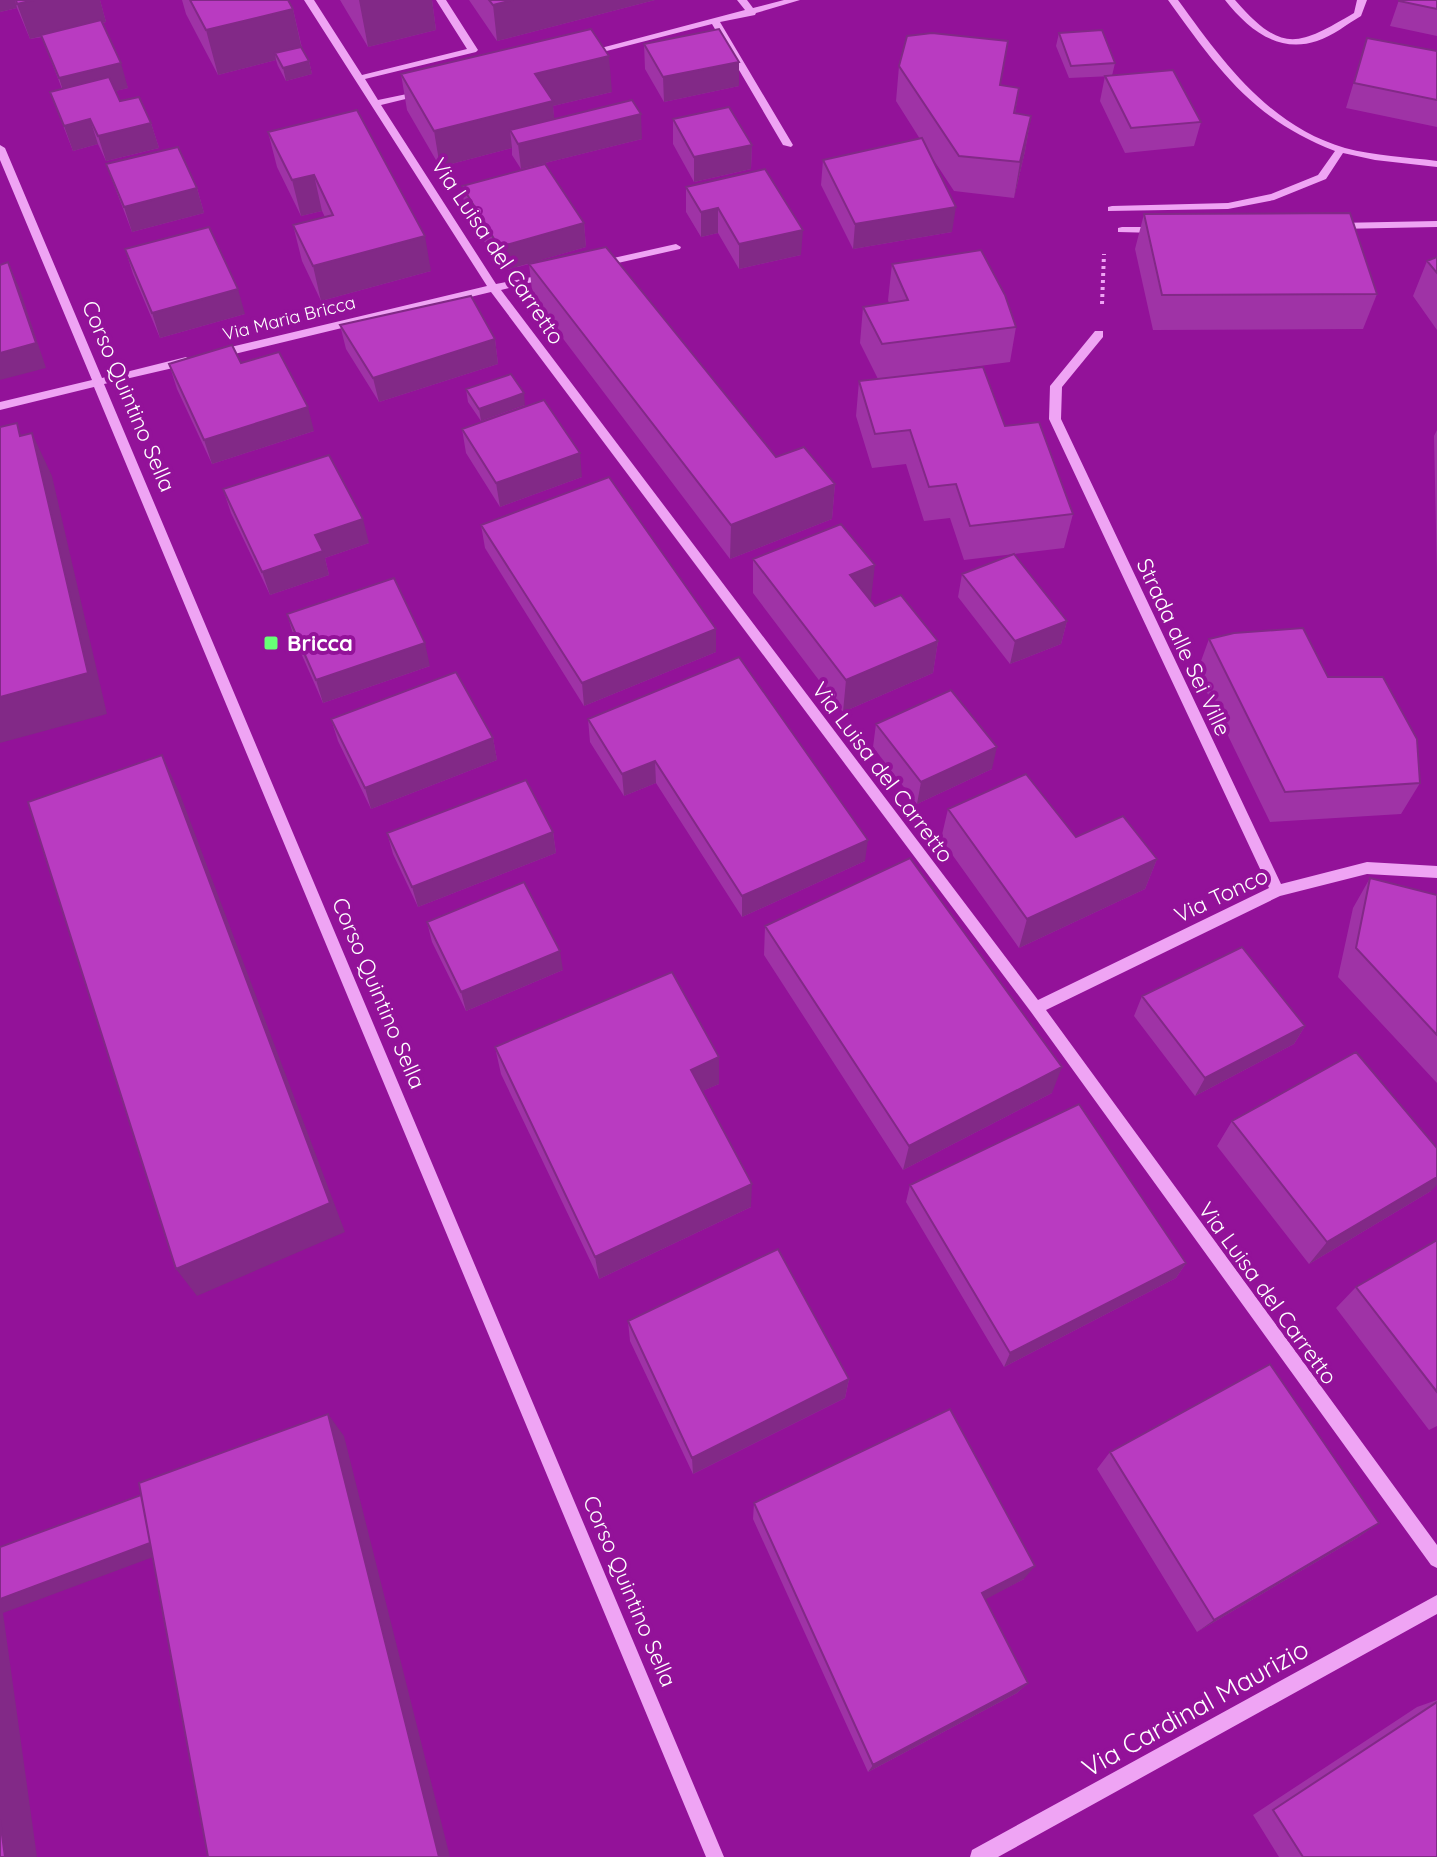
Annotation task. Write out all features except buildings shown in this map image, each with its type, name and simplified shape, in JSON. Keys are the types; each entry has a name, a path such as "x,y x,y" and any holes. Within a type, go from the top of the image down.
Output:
{"street":[{"name":"Via Luisa del Carretto","path":"309,0 493,287 1036,1008 1437,1559"},
{"path":"359,78 473,50 441,0"},
{"path":"742,0 752,13"},
{"path":"576,55 795,0"},
{"path":"1173,0 1219,63 1256,105 1290,129 1341,149 1437,164"},
{"path":"1230,0 1253,27 1278,40 1313,40 1358,14 1362,0"},
{"path":"715,22 788,145"},
{"path":"376,103 438,89"},
{"name":"Corso Quintino Sella","path":"0,148 715,1857"},
{"path":"1112,209 1228,206 1274,197 1322,177 1341,149"},
{"path":"1323,227 1437,224"},
{"path":"1122,230 1168,230"},
{"path":"585,267 676,247"},
{"name":"Via Maria Bricca","path":"210,356 554,274"},
{"name":"Strada alle Sei Ville","path":"1099,334 1056,386 1055,419 1277,891"},
{"path":"0,406 195,359"},
{"name":"Via Tonco","path":"1036,1008 1277,891 1367,868 1437,872"},
{"name":"Via Cardinal Maurizio","path":"979,1857 1437,1604"}],"path":[{"path":"1099,334 1103,268 1112,209"}],"place":[{"name":"Bricca","path":"271,643"}]}
